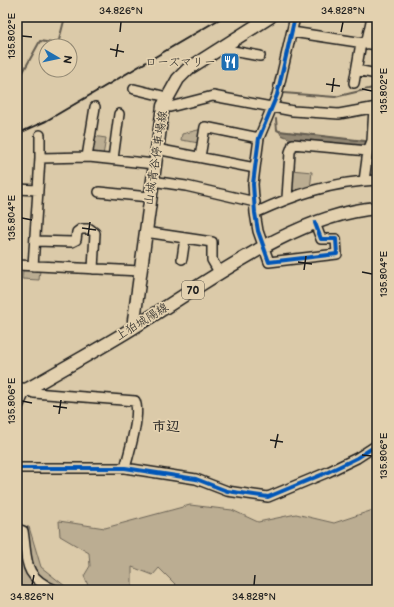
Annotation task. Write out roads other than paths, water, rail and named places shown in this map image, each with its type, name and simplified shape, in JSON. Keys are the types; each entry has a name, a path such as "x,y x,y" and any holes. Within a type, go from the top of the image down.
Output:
{"main road":[{"name":"山城青谷停車場線","path":"136,326 134,320 145,232 156,149 165,101 178,79 188,69 270,17"},
{"name":"上狛城陽線","path":"22,389 136,326 219,272 283,237 315,223 346,214 377,208"}],"street":[{"path":"296,17 277,95 260,138 253,184 258,231 269,262 337,254 336,239 320,239 315,223"},
{"path":"354,83 363,43 372,17"},
{"path":"292,32 377,45"},
{"path":"223,47 227,50 260,56"},
{"path":"356,70 377,74"},
{"path":"134,89 165,101 170,107 213,96 293,111 338,114 376,108 375,140 368,151 364,181"},
{"path":"87,157 95,107"},
{"path":"113,159 119,114"},
{"path":"200,157 205,128 260,138"},
{"path":"33,266 40,158 40,135"},
{"path":"287,198 290,152 293,144 368,151"},
{"path":"156,149 255,168"},
{"path":"40,158 87,157 154,164"},
{"path":"255,213 287,198 326,186 377,180"},
{"path":"152,181 186,186 254,202"},
{"path":"17,190 38,190"},
{"path":"99,192 150,197"},
{"path":"35,241 72,242 76,240 77,232 81,228 90,229 95,233 93,269"},
{"path":"145,232 212,242 212,260 219,272"},
{"path":"182,260 185,238"},
{"path":"17,265 140,272"},
{"path":"17,409 22,389 34,393 135,401 137,406 137,416 125,468"},
{"path":"17,468 125,468 196,479 227,491 268,497 328,472 357,458 377,445"},
{"path":"17,529 23,531 24,553 28,566 36,579 45,586 55,590"}],"waterway":[{"path":"17,83 40,41 58,44 65,17"},
{"path":"283,93 335,97 377,87"},
{"path":"276,119 277,130 279,131 365,141"}],"railway":[{"path":"17,134 46,121 223,17"}],"place":[{"name":"ローズマリー","path":"230,62"}],"district":[{"name":"市辺","path":"166,426"}]}
